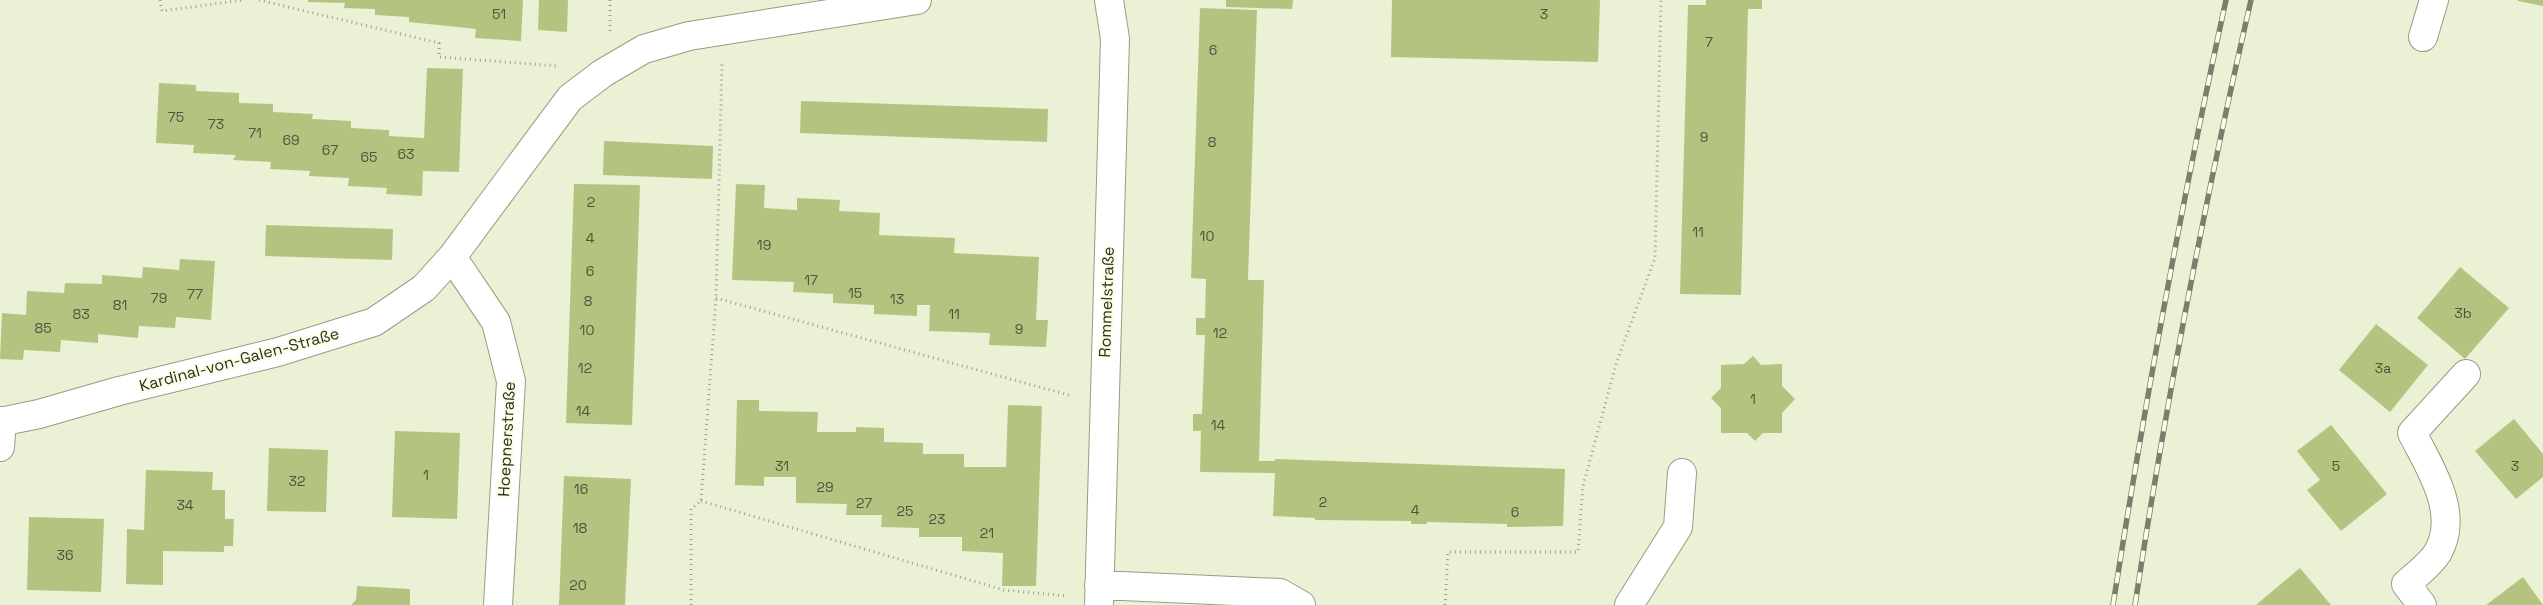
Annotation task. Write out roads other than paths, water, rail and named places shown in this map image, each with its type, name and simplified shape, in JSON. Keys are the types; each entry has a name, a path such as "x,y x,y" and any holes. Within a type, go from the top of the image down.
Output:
{"street":[{"name":"Kardinal-von-Galen-Straße","path":"1,430 39,414 119,391 278,352 374,322 424,288 452,257 570,98 603,73 644,49 689,36 917,0"},
{"name":"Rommelstraße","path":"1099,596 1103,404 1115,39 1109,0"},
{"path":"2423,36 2434,0"},
{"name":"Hoepnerstraße","path":"452,257 496,322 511,381 498,605"},
{"path":"2422,605 2406,584 2438,552 2448,523 2438,483 2412,433 2466,374"},
{"path":"1629,605 1678,527 1682,473"},
{"path":"1099,596 1280,593 1301,605"}],"railway":[{"path":"2113,605 2165,302 2226,0"},
{"path":"2135,605 2187,301 2251,0"}]}
